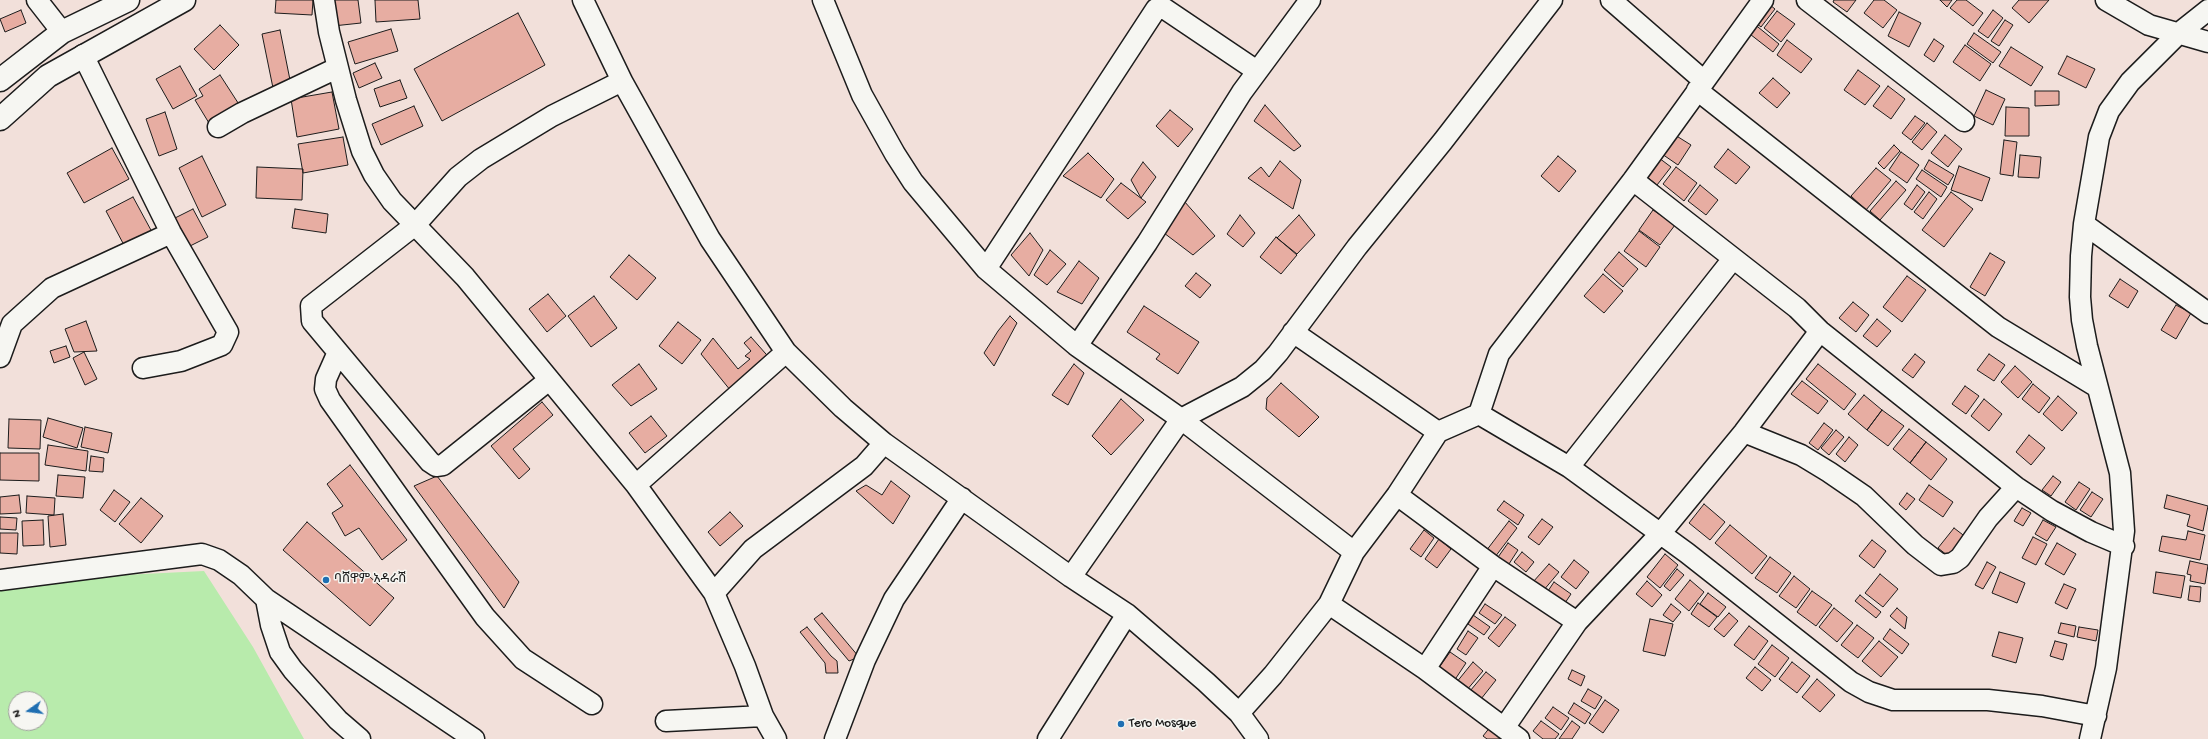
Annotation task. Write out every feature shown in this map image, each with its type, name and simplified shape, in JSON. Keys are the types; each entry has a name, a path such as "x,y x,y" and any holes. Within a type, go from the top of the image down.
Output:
{"main road":[{"path":"0,80 62,32 128,0"},
{"path":"0,119 48,76 83,55 184,0"}],"street":[{"path":"36,0 62,32"},
{"path":"324,0 337,68 362,152 374,175 392,201 465,277 636,485 714,593 745,666 763,716 776,739"},
{"path":"823,0 862,95 895,154 913,182 986,269 1077,346 1181,419 1354,552"},
{"path":"1077,346 1147,242 1242,92 1310,0"},
{"path":"1071,577 1181,419 1208,406 1247,382 1263,370 1357,247 1443,141 1552,0"},
{"path":"1611,0 1700,86 1998,327 2097,387"},
{"path":"1239,713 1273,675 1329,604 1354,552 1397,495 1438,432 1479,414 1499,354 1633,180 1763,0"},
{"path":"1807,0 1964,121"},
{"path":"2106,0 2149,25 2208,42"},
{"path":"586,1 622,81 710,238 786,352 843,408 884,443 1071,577 1127,614 1178,657 1239,713 1258,739"},
{"path":"986,269 1156,9 1165,9 1257,71"},
{"path":"2090,739 2106,668 2124,546 2124,511 2120,473 2087,346 2080,296 2084,224 2099,137 2109,111 2130,82 2179,34 2208,10"},
{"path":"83,55 171,233 228,332 222,345 181,360 143,368"},
{"path":"218,128 242,113 337,68"},
{"path":"550,380 443,465 436,466 430,462 312,321 311,306 415,225 458,177 481,159 552,116 622,81"},
{"path":"1633,180 1732,260 1797,308 1820,331 2016,487 2072,521 2124,546"},
{"path":"2084,224 2208,313"},
{"path":"0,357 12,324 52,288 171,233"},
{"path":"1569,467 1732,260"},
{"path":"1329,604 1425,669 1511,735 1577,622 1660,534 1744,432 1820,331"},
{"path":"1293,332 1438,432"},
{"path":"338,352 326,379 325,389 330,400 404,504 485,616 523,658 592,704"},
{"path":"636,485 786,352"},
{"path":"1479,414 1569,467 1687,553 1851,682 1881,697 1909,700 1950,698 1988,700 2042,706 2096,716"},
{"path":"1744,432 1801,455 1829,472 1864,496 1916,546 1941,565 1949,564 1960,558 1988,518 2016,487"},
{"path":"714,593 753,549 864,466 884,443"},
{"path":"1397,495 1493,566 1577,622"},
{"path":"835,739 846,714 865,660 894,599 962,498"},
{"path":"0,580 202,554 219,560 241,575 266,599 474,739"},
{"path":"1425,669 1493,566"},
{"path":"266,599 271,625 280,652 293,670 338,720 360,739"},
{"path":"1048,739 1127,614"},
{"path":"666,721 763,716"}],"green space":[{"path":"204,571 253,647 304,739 0,739 0,581"}],"building":[{"path":"276,0 313,0 312,15 275,13"},
{"path":"330,0 358,0 361,23 333,26"},
{"path":"375,0 418,0 420,19 376,22"},
{"path":"1834,0 1856,0 1847,12 1833,2"},
{"path":"1874,0 1884,0 1897,10 1883,28 1864,13"},
{"path":"1940,0 1952,0 1947,7"},
{"path":"1957,0 1966,0 1983,13 1973,26 1950,8"},
{"path":"2019,0 2049,0 2029,23 2012,8"},
{"path":"1765,1 1775,9 1761,27 1751,19"},
{"path":"21,10 26,23 5,32 0,19"},
{"path":"1993,10 2003,18 1988,38 1978,31"},
{"path":"1777,11 1795,24 1781,42 1764,28"},
{"path":"1899,12 1921,23 1909,47 1888,36"},
{"path":"518,13 545,65 442,121 414,69"},
{"path":"2005,20 2013,25 1999,46 1991,41"},
{"path":"1753,23 1779,44 1773,52 1746,31"},
{"path":"220,25 239,45 214,70 194,49"},
{"path":"391,29 398,51 355,64 348,42"},
{"path":"280,30 291,85 273,88 262,34"},
{"path":"1974,33 2001,52 1993,63 1967,44"},
{"path":"1934,39 1944,46 1934,62 1924,55"},
{"path":"1787,40 1812,59 1801,73 1777,55"},
{"path":"1965,45 1991,64 1980,81 1953,62"},
{"path":"2011,47 2043,67 2031,86 1999,66"},
{"path":"2067,56 2095,69 2086,88 2058,74"},
{"path":"375,63 382,78 359,88 353,73"},
{"path":"180,66 197,96 173,109 156,79"},
{"path":"1858,70 1880,86 1865,105 1844,90"},
{"path":"220,75 242,109 212,128 195,100 203,96 199,89"},
{"path":"1773,78 1790,93 1777,108 1759,93"},
{"path":"400,80 407,98 380,107 374,89"},
{"path":"1888,86 1905,99 1891,119 1873,106"},
{"path":"1986,90 2005,99 1993,125 1974,116"},
{"path":"2035,91 2059,91 2059,105 2035,106"},
{"path":"332,92 339,129 297,137 291,99"},
{"path":"1265,105 1301,146 1294,151 1254,121"},
{"path":"414,106 423,126 381,145 372,124"},
{"path":"2006,107 2029,108 2029,136 2005,136"},
{"path":"1170,110 1193,129 1178,147 1156,126"},
{"path":"165,112 177,149 159,156 146,119"},
{"path":"1915,116 1925,123 1911,140 1902,133"},
{"path":"1927,123 1937,132 1922,150 1912,142"},
{"path":"1675,135 1691,145 1678,165 1662,154"},
{"path":"1945,135 1962,149 1948,167 1931,153"},
{"path":"343,137 348,165 303,173 298,144"},
{"path":"2004,140 2017,142 2013,176 2000,174"},
{"path":"1894,145 1900,151 1884,169 1878,163"},
{"path":"112,148 129,179 84,203 67,173"},
{"path":"1728,149 1750,167 1736,184 1714,167"},
{"path":"1901,152 1919,165 1907,183 1889,170"},
{"path":"1088,153 1114,179 1101,198 1063,176"},
{"path":"2020,155 2041,157 2039,178 2018,177"},
{"path":"202,156 226,205 202,217 179,168"},
{"path":"1558,156 1576,171 1559,192 1541,176"},
{"path":"1659,158 1671,167 1657,185 1646,176"},
{"path":"1929,160 1954,175 1948,185 1924,169"},
{"path":"1280,161 1301,180 1293,209 1248,178 1261,167 1269,177"},
{"path":"1143,162 1156,177 1141,198 1131,180"},
{"path":"1959,166 1990,178 1982,201 1951,190"},
{"path":"257,167 303,169 302,200 256,198"},
{"path":"1676,167 1697,183 1684,201 1663,184"},
{"path":"1876,168 1891,180 1866,210 1851,196"},
{"path":"1922,170 1947,187 1941,197 1916,179"},
{"path":"1896,181 1906,190 1880,220 1870,211"},
{"path":"1121,183 1146,202 1128,219 1106,200"},
{"path":"1700,185 1718,200 1706,215 1688,201"},
{"path":"1917,185 1925,192 1912,210 1904,204"},
{"path":"1929,192 1937,199 1923,219 1914,212"},
{"path":"1951,192 1973,209 1944,247 1922,230"},
{"path":"133,197 152,232 125,247 106,211"},
{"path":"1184,201 1215,236 1193,255 1164,233"},
{"path":"193,209 208,237 190,246 175,218"},
{"path":"295,209 328,214 326,233 292,228"},
{"path":"1653,210 1675,225 1660,245 1639,230"},
{"path":"1240,215 1255,233 1243,247 1227,234"},
{"path":"1299,215 1315,235 1297,254 1277,238"},
{"path":"1639,231 1660,247 1646,267 1624,251"},
{"path":"1030,233 1043,250 1029,276 1011,255"},
{"path":"1276,237 1297,255 1281,274 1260,257"},
{"path":"1050,250 1066,264 1047,285 1034,275"},
{"path":"1619,252 1638,269 1623,287 1604,270"},
{"path":"1990,253 2005,262 1985,296 1970,287"},
{"path":"629,255 656,278 637,300 610,277"},
{"path":"1079,261 1099,278 1082,304 1057,292"},
{"path":"1196,273 1211,285 1200,298 1185,286"},
{"path":"1603,274 1623,291 1604,313 1584,296"},
{"path":"1907,276 1926,290 1902,322 1883,307"},
{"path":"2120,279 2138,291 2128,308 2109,296"},
{"path":"548,294 566,316 547,332 529,309"},
{"path":"594,296 617,328 591,347 568,316"},
{"path":"1853,302 1869,315 1856,332 1839,318"},
{"path":"2176,305 2191,313 2176,339 2161,330"},
{"path":"1144,306 1199,342 1178,374 1156,359 1160,354 1127,332"},
{"path":"1010,316 1017,323 994,366 984,353"},
{"path":"1877,319 1891,331 1877,347 1863,336"},
{"path":"86,321 97,351 74,352 65,329"},
{"path":"678,322 701,340 682,364 659,346"},
{"path":"751,337 773,362 735,396 701,354 713,338 738,369 750,359 745,356 751,351 744,343"},
{"path":"66,346 70,357 54,363 50,351"},
{"path":"84,352 97,379 85,385 73,358"},
{"path":"1915,354 1925,362 1913,378 1902,370"},
{"path":"1989,354 2005,365 1994,381 1977,370"},
{"path":"639,364 657,389 631,406 612,385"},
{"path":"1074,364 1084,373 1068,405 1052,395"},
{"path":"1818,364 1856,394 1844,410 1806,379"},
{"path":"2015,366 2032,382 2018,398 2001,382"},
{"path":"1802,381 1828,401 1818,414 1791,394"},
{"path":"1281,383 1319,417 1299,437 1266,409 1267,398"},
{"path":"2033,384 2050,398 2039,413 2022,399"},
{"path":"1965,386 1979,396 1966,414 1952,404"},
{"path":"1864,395 1882,410 1867,430 1848,414"},
{"path":"2058,396 2077,413 2062,431 2043,414"},
{"path":"1121,399 1144,420 1111,455 1092,436"},
{"path":"1984,399 2002,414 1989,431 1971,416"},
{"path":"542,402 553,415 513,449 530,469 519,479 491,446"},
{"path":"1882,410 1904,426 1888,446 1867,430"},
{"path":"651,416 667,436 645,453 629,433"},
{"path":"48,418 83,428 77,448 43,437"},
{"path":"9,419 41,420 40,449 8,448"},
{"path":"1824,423 1833,430 1818,450 1809,443"},
{"path":"85,427 112,433 108,453 81,447"},
{"path":"1909,429 1926,442 1910,463 1893,449"},
{"path":"1836,430 1844,437 1829,455 1821,448"},
{"path":"2029,435 2045,448 2031,465 2016,452"},
{"path":"1849,437 1858,445 1845,462 1836,454"},
{"path":"1926,442 1947,459 1931,480 1910,463"},
{"path":"48,445 88,451 86,471 45,465"},
{"path":"0,453 39,453 39,481 0,480"},
{"path":"91,456 104,458 103,472 89,471"},
{"path":"350,465 407,540 382,560 359,528 345,536 332,513 343,506 327,484"},
{"path":"58,475 85,477 83,498 56,496"},
{"path":"437,476 519,582 504,608 414,486"},
{"path":"2053,476 2061,482 2051,496 2042,490"},
{"path":"891,481 910,496 893,524 856,491 866,485 882,495"},
{"path":"2079,482 2090,489 2076,510 2065,502"},
{"path":"1929,485 1953,502 1943,517 1919,500"},
{"path":"114,490 130,502 115,522 100,510"},
{"path":"2092,492 2103,499 2091,517 2080,510"},
{"path":"1907,493 1915,499 1906,510 1899,504"},
{"path":"19,495 21,513 0,514 0,497"},
{"path":"2167,495 2208,506 2203,531 2187,526 2190,515 2164,508"},
{"path":"27,496 55,498 54,515 26,513"},
{"path":"141,498 163,516 141,543 119,524"},
{"path":"1504,501 1524,515 1518,525 1497,510"},
{"path":"1704,504 1725,522 1710,540 1689,523"},
{"path":"2022,508 2031,513 2023,526 2014,521"},
{"path":"730,512 743,526 720,546 708,532"},
{"path":"63,514 66,545 50,547 48,516"},
{"path":"0,517 17,518 16,530 0,529"},
{"path":"1542,519 1553,527 1539,545 1528,537"},
{"path":"43,520 44,545 23,546 22,521"},
{"path":"2043,520 2056,527 2047,541 2035,534"},
{"path":"1509,521 1517,528 1495,557 1486,551"},
{"path":"307,522 394,598 370,626 283,550"},
{"path":"1730,525 1767,556 1752,574 1715,543"},
{"path":"1954,528 1967,538 1952,559 1938,548"},
{"path":"1424,530 1434,538 1421,557 1410,549"},
{"path":"2188,531 2205,535 2200,560 2159,551 2162,536 2186,540"},
{"path":"0,533 18,533 17,554 0,553"},
{"path":"2033,537 2047,544 2036,565 2022,558"},
{"path":"1439,539 1451,549 1437,568 1425,559"},
{"path":"1872,540 1886,551 1874,568 1859,556"},
{"path":"1508,543 1518,550 1507,567 1496,560"},
{"path":"2057,543 2076,554 2064,575 2045,564"},
{"path":"1522,552 1534,562 1526,572 1514,562"},
{"path":"1665,554 1678,565 1660,588 1647,577"},
{"path":"1770,557 1791,573 1777,593 1755,578"},
{"path":"1574,560 1589,572 1576,589 1561,577"},
{"path":"2190,561 2208,565 2205,584 2190,581 2191,575 2187,574"},
{"path":"1987,562 1996,567 1983,589 1975,585"},
{"path":"1549,564 1559,572 1543,591 1533,582"},
{"path":"1677,569 1684,575 1670,591 1664,586"},
{"path":"2000,572 2025,583 2017,603 1992,593"},
{"path":"2156,572 2185,576 2181,598 2153,593"},
{"path":"1880,574 1898,589 1883,607 1865,593"},
{"path":"1794,576 1810,589 1796,608 1779,596"},
{"path":"1690,580 1704,592 1689,611 1675,599"},
{"path":"1647,581 1662,595 1652,607 1636,594"},
{"path":"1554,582 1571,594 1563,606 1546,594"},
{"path":"2064,584 2076,589 2067,609 2055,603"},
{"path":"2190,586 2201,587 2200,602 2188,600"},
{"path":"1812,591 1832,605 1816,626 1797,612"},
{"path":"1708,593 1726,607 1718,617 1700,604"},
{"path":"1860,595 1881,612 1876,618 1855,601"},
{"path":"1698,603 1717,617 1709,627 1691,614"},
{"path":"1485,604 1502,615 1495,624 1479,613"},
{"path":"1671,604 1681,612 1673,622 1663,615"},
{"path":"1834,608 1853,623 1837,642 1819,627"},
{"path":"1897,608 1907,617 1905,629 1890,616"},
{"path":"822,613 859,657 849,661 814,619"},
{"path":"1729,613 1738,621 1724,637 1714,629"},
{"path":"1473,615 1490,627 1484,635 1468,624"},
{"path":"1505,617 1516,625 1499,647 1488,638"},
{"path":"1650,619 1673,624 1665,656 1643,651"},
{"path":"2061,623 2076,626 2074,637 2058,633"},
{"path":"1857,625 1874,638 1858,658 1841,645"},
{"path":"1749,626 1768,641 1754,660 1734,645"},
{"path":"807,627 837,661 838,673 826,673 825,663 800,632"},
{"path":"2079,627 2098,630 2096,641 2077,637"},
{"path":"1890,629 1909,644 1902,654 1883,639"},
{"path":"1468,631 1478,638 1466,655 1457,649"},
{"path":"1999,632 2023,638 2016,663 1992,656"},
{"path":"1879,641 1898,657 1881,677 1862,661"},
{"path":"2055,641 2067,644 2063,660 2050,656"},
{"path":"1772,645 1789,658 1775,677 1758,664"},
{"path":"1450,652 1466,663 1454,681 1438,669"},
{"path":"1473,662 1483,671 1466,691 1456,683"},
{"path":"1792,662 1810,676 1797,693 1779,679"},
{"path":"1755,667 1771,680 1762,691 1746,678"},
{"path":"1572,670 1585,676 1581,686 1568,679"},
{"path":"1486,672 1496,680 1481,699 1470,691"},
{"path":"1817,679 1835,695 1820,712 1802,697"},
{"path":"1588,689 1602,697 1595,709 1581,701"},
{"path":"1605,700 1619,710 1603,733 1589,723"},
{"path":"1574,703 1591,714 1585,724 1568,713"},
{"path":"1553,707 1569,718 1561,730 1545,718"},
{"path":"1541,721 1559,734 1555,739 1543,739 1533,731"},
{"path":"1572,721 1580,727 1572,739 1559,739"},
{"path":"1491,726 1502,734 1499,739 1487,739 1483,736"}],"place":[{"name":"ባሸዋም አዳራሽ","path":"326,580"},
{"name":"Tero Mosque","path":"1121,724"}]}
